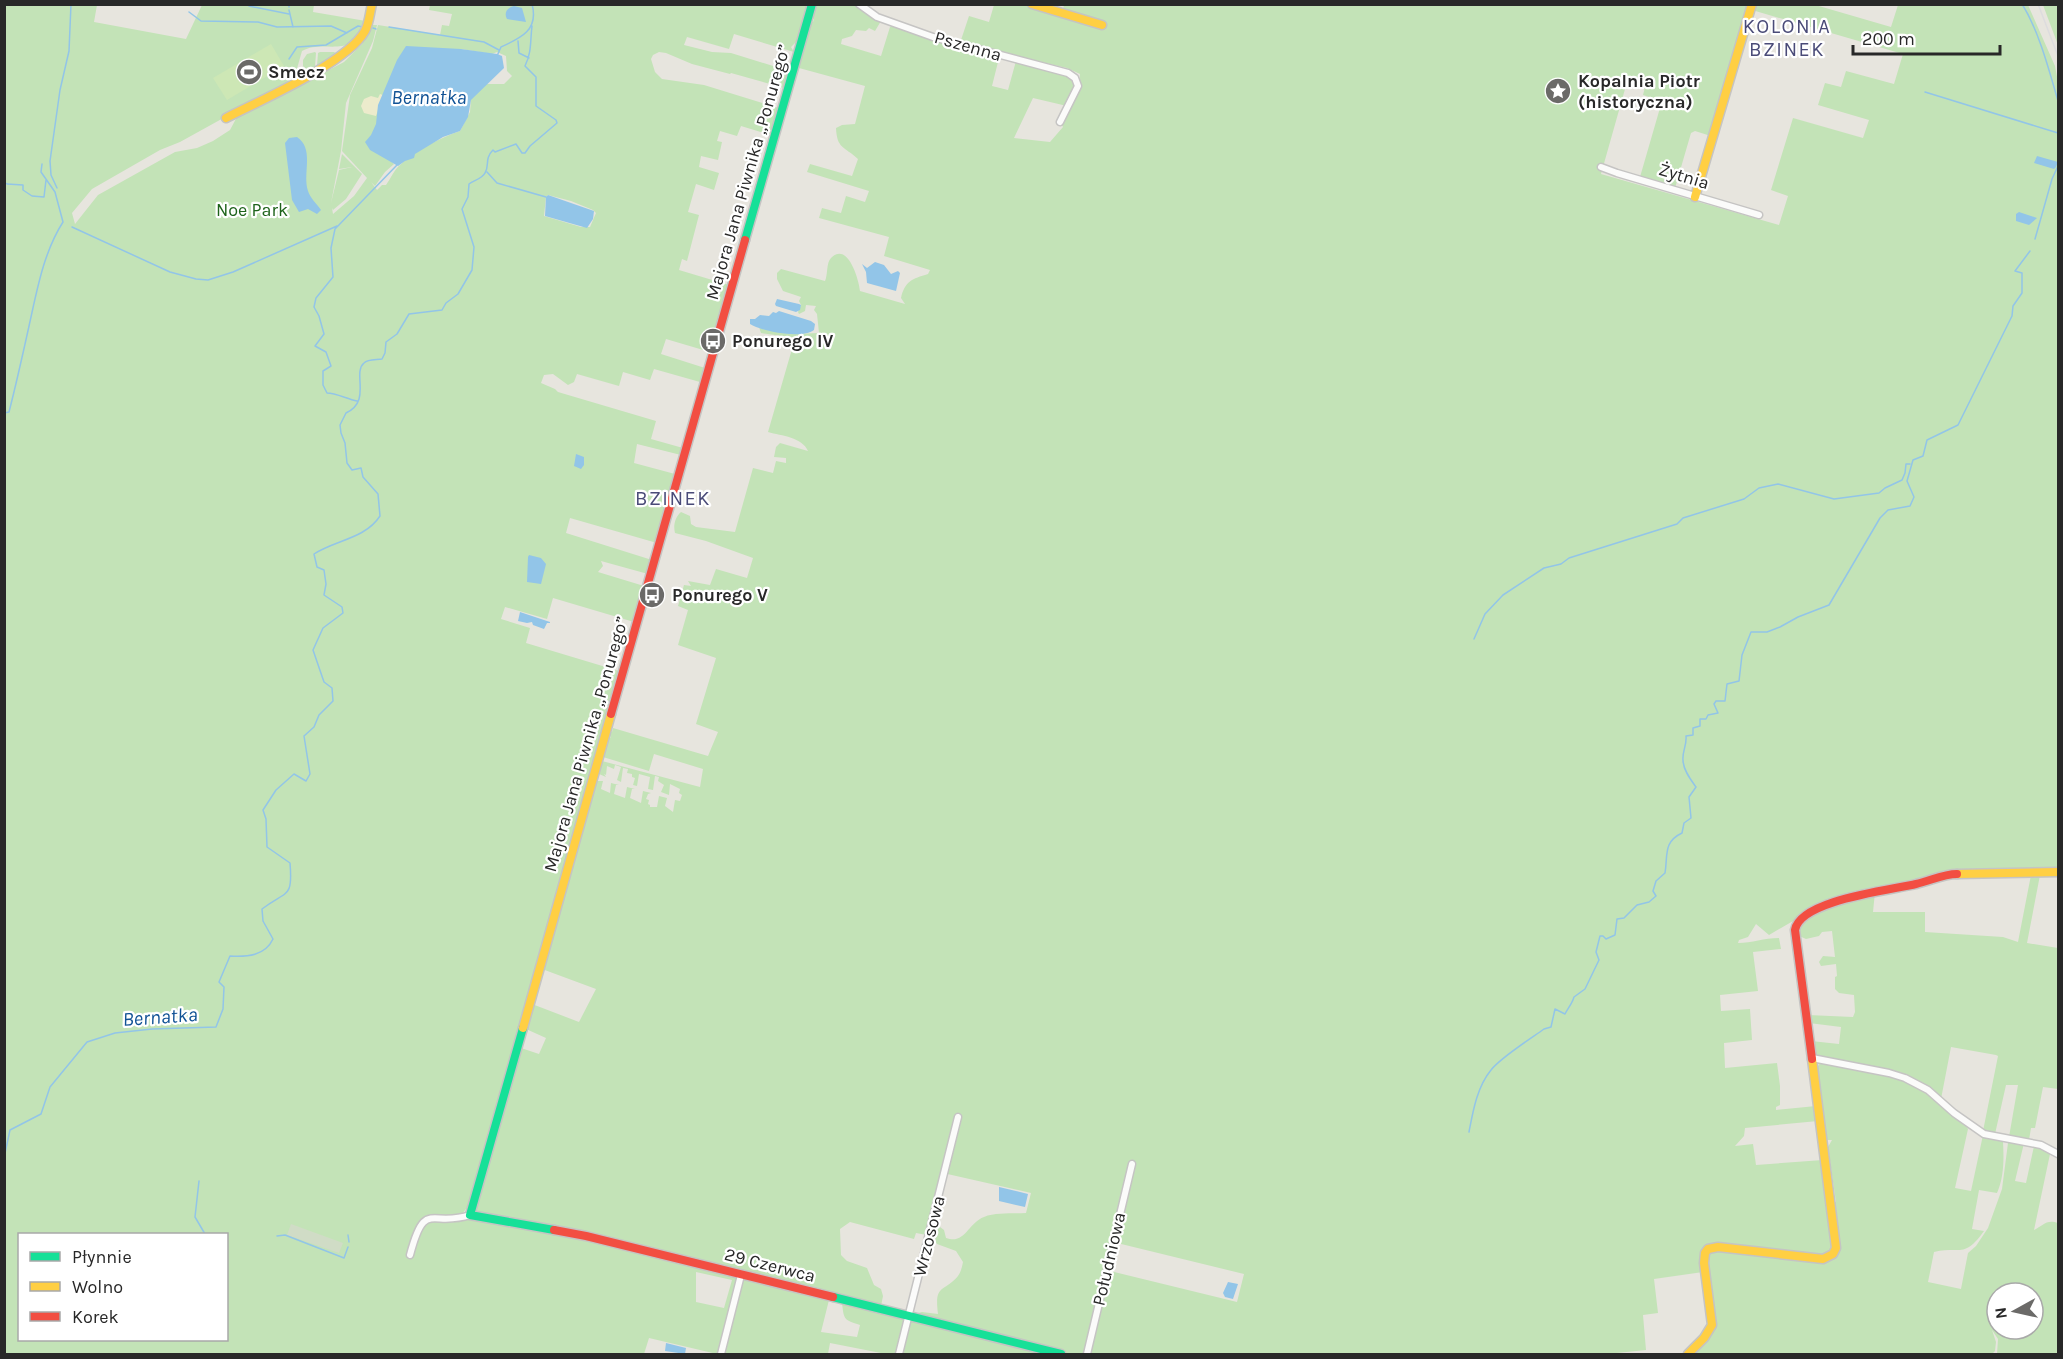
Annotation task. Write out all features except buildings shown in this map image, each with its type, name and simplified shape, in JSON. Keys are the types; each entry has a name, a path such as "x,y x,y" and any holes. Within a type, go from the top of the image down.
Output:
{"street":[{"path":"230,116 339,57 357,42 368,26 372,4"},
{"name":"Majora Jana Piwnika „Ponurego”","path":"470,1215 812,4"},
{"name":"Pszenna","path":"859,4 878,17 933,37 1068,73 1077,82 1076,90 1060,122"},
{"path":"1032,4 1102,25"},
{"path":"1695,197 1752,4"},
{"name":"Żytnia","path":"1601,167 1759,215"},
{"path":"1688,1354 1704,1338 1712,1325 1704,1263 1704,1255 1710,1247 1823,1259 1833,1254 1836,1248 1796,924 1802,917 1850,896 1917,884 1951,874 2058,872"},
{"path":"1812,1058 1897,1076 1928,1090 1954,1113 1984,1134 2029,1142 2058,1154"},
{"name":"Wrzosowa","path":"899,1354 958,1117"},
{"name":"Południowa","path":"1087,1354 1132,1164"},
{"path":"410,1256 417,1232 424,1221 470,1215"},
{"name":"29 Czerwca","path":"470,1215 586,1236 1061,1354"},
{"path":"721,1354 741,1275"}],"green space":[{"name":"Noe Park","path":"1812,4 1891,27 1898,5 2028,5 2055,66 2058,82 2058,872 1952,872 1923,882 1872,889 1800,917 1769,935 1756,924 1748,937 1739,940 1738,943 1779,938 1781,949 1753,952 1758,991 1720,995 1721,1011 1750,1009 1752,1040 1724,1043 1725,1068 1777,1063 1780,1105 1776,1107 1776,1110 1816,1106 1818,1121 1745,1128 1744,1136 1735,1146 1753,1144 1756,1165 1823,1160 1835,1244 1828,1256 1712,1245 1703,1272 1654,1279 1658,1313 1643,1315 1646,1350 1607,1354 886,1354 830,1343 828,1354 717,1354 649,1338 644,1354 5,1354 5,5 97,5 94,22 186,39 202,5 314,5 313,12 366,21 360,34 346,45 302,51 294,79 92,189 72,213 75,224 98,195 175,152 197,148 213,141 230,130 238,115 344,62 362,44 373,25 377,25 373,41 346,103 341,151 331,203 339,170 352,167 339,169 342,154 362,174 346,199 333,210 332,208 333,214 354,196 367,178 342,151 350,95 372,48 378,25 440,35 442,25 449,26 452,14 429,10 430,5 808,5 798,40 791,47 794,52 734,34 729,49 687,37 684,45 712,52 731,53 789,71 784,88 692,64 666,53 659,52 651,59 655,72 662,79 704,85 779,108 771,135 741,126 737,136 720,131 717,141 722,142 718,160 701,156 699,167 719,173 714,190 696,184 688,212 699,215 687,261 682,259 679,270 729,285 710,352 666,339 661,354 705,368 700,382 654,369 650,380 623,372 619,386 577,374 574,382 568,385 553,374 544,375 541,383 558,392 656,421 651,439 683,448 681,455 637,444 634,463 675,474 657,543 570,518 566,533 652,560 648,574 601,561 603,566 598,572 644,586 634,622 553,598 547,619 505,607 501,619 530,628 526,643 619,671 609,701 606,700 605,703 608,704 595,781 603,781 601,789 610,793 611,783 619,785 616,785 614,794 625,798 627,787 635,789 632,789 630,798 641,803 643,791 651,793 646,799 649,800 650,807 657,807 659,796 667,798 665,806 673,812 675,800 680,801 682,795 679,793 680,789 670,784 669,795 661,792 664,785 658,781 659,777 655,776 653,790 648,789 650,777 639,774 637,786 633,785 635,778 632,774 627,773 628,769 623,768 621,782 617,780 621,767 615,765 614,769 607,766 606,775 604,774 606,777 599,774 602,761 700,787 703,769 654,754 649,771 603,757 608,739 611,737 609,736 610,731 612,732 613,728 708,756 718,732 696,724 716,658 678,645 688,610 678,606 684,585 691,586 688,581 710,585 716,569 747,578 753,558 706,541 675,533 674,525 681,512 690,516 691,524 696,527 735,532 753,468 773,473 776,461 786,463 786,458 774,457 776,447 780,443 808,451 796,440 768,432 792,349 802,352 805,339 761,333 759,327 793,334 819,333 817,314 814,310 816,306 806,305 805,311 799,314 801,297 783,291 777,279 777,273 781,269 825,281 829,260 837,254 843,254 852,264 860,291 905,304 901,298 907,284 913,279 928,274 930,270 884,256 889,237 819,218 822,208 841,213 846,196 865,202 869,191 807,172 810,164 852,176 858,159 840,144 836,128 855,124 865,86 799,68 810,21 813,22 814,19 811,18 814,5 856,5 881,21 875,31 869,28 866,31 856,30 852,36 842,39 841,44 881,56 890,27 893,25 999,58 992,86 1008,90 1016,61 1060,72 1072,82 1074,88 1067,106 1033,98 1014,138 1050,142 1063,127 1079,88 1080,74 1067,68 1020,57 1018,59 960,43 969,16 989,22 994,5 1027,5 1097,26 1063,9 1064,5","holes":["1752,10 1903,54 1894,84 1846,71 1841,87 1825,83 1818,105 1869,120 1863,138 1793,118 1771,190 1788,196 1779,225 1601,174 1627,82 1645,87 1643,95 1662,101 1640,177 1675,188 1691,133 1695,131 1714,137","437,49 461,49 492,54 497,52 506,56 507,71 512,76 504,84 485,84 471,99 470,112 460,131 420,149 398,167 386,185 382,185 377,190 371,182 375,186 394,164 390,160","548,195 571,201 593,210 596,213 590,227 581,227 544,216","542,969 596,989 579,1022 532,1004 526,1029 546,1038 539,1054 521,1048 474,1208 477,1215 462,1214 469,1205","943,1173 1031,1193 1026,1213 989,1215 979,1220 958,1239 946,1238 944,1230 937,1228 935,1241 937,1244 956,1251 963,1262 958,1276 941,1290 937,1297 938,1314 922,1312 914,1314 881,1306 883,1296 881,1289 874,1285 867,1268 847,1261 841,1255 840,1229 850,1222 914,1239 916,1233 927,1235","1113,1242 1244,1274 1237,1302 1106,1270","696,1272 732,1280 724,1308 696,1302","829,1300 842,1303 846,1318 860,1325 857,1337 821,1332"]},
{"path":"2043,5 2058,5 2058,45"},
{"name":"Smecz","path":"271,44 284,66 227,100 213,78"},
{"path":"315,52 315,67 307,70 303,66 303,60 307,54"},
{"path":"320,52 334,52 338,55 317,66"},
{"path":"2031,875 2040,875 2027,943 2058,948 2058,1089 2043,1087 2035,1128 2031,1128 2029,1140 2009,1137 2018,1085 2006,1085 1995,1134 1983,1131 1998,1056 1996,1055 1951,1047 1941,1099 1912,1080 1815,1055 1811,1041 1839,1044 1841,1027 1809,1023 1808,1015 1853,1017 1854,995 1839,993 1835,989 1836,964 1821,966 1819,962 1823,956 1835,957 1832,931 1822,932 1819,936 1806,939 1797,935 1798,924 1831,905 1875,892 1873,912 1925,912 1925,932 2003,937 2018,942"},
{"path":"1821,1062 1901,1079 1928,1092 1966,1126 1968,1129 1955,1188 1971,1191 1983,1135 2003,1142 2003,1168 1997,1193 1979,1190 1972,1229 1984,1231 1967,1248 1934,1252 1928,1282 1961,1289 1968,1253 1976,1246 1988,1228 2002,1189 2008,1143 2011,1141 2024,1143 2015,1181 2026,1183 2034,1146 2050,1154 2034,1230 2048,1222 2058,1223 2058,1354 1997,1354 1998,1341 2045,1341 2045,1281 1985,1281 1985,1341 1996,1341 1995,1351 1992,1354 1689,1354 1708,1335 1705,1259 1709,1250 1833,1257 1833,1202 1836,1202 1828,1147 1832,1140 1825,1140 1816,1069"}],"sand":[{"path":"380,94 383,95 376,116 364,113 361,106 364,99 371,96 378,98"}],"shaded area":[{"path":"291,1224 343,1243 339,1253 287,1235"}],"water":[{"path":"514,6 522,8 526,22 507,19 506,11"},
{"name":"Bernatka","path":"406,46 461,49 497,54 502,56 504,68 471,100 468,117 460,131 443,137 415,154 414,158 398,166 370,150 365,142 376,124 378,105 397,60"},
{"path":"297,137 302,142 307,155 308,191 321,210 317,214 308,209 299,212 292,200 285,143 289,138"},
{"path":"2037,156 2058,162 2056,167 2054,169 2034,163"},
{"path":"548,195 594,211 593,219 587,228 545,216"},
{"path":"2019,212 2037,218 2029,225 2016,221 2016,214"},
{"path":"875,262 884,265 891,274 898,271 900,273 896,291 867,283 866,272 862,264 867,268"},
{"path":"777,299 799,304 801,305 800,310 796,312 776,306"},
{"path":"779,311 811,321 815,324 814,330 808,333 792,334 764,330 750,324 750,319 755,319 760,315 769,316"},
{"path":"576,454 584,457 584,465 581,469 574,466"},
{"path":"529,555 541,558 546,564 541,584 527,582"},
{"path":"520,612 550,623 547,623 544,629 533,625 532,622 518,621"},
{"path":"999,1187 1028,1194 1025,1207 999,1201"},
{"path":"1228,1282 1238,1284 1233,1299 1225,1297 1223,1293"},
{"path":"666,1343 686,1348 685,1354 665,1351"}],"waterway":[{"path":"57,188 51,175 50,161 60,90 69,51 71,4"},
{"name":"Bernatka","path":"497,56 501,47 515,40 531,27 532,4"},
{"path":"2022,4 2038,38 2058,101"},
{"path":"249,6 289,14"},
{"path":"289,10 293,27"},
{"path":"189,12 201,21 258,22 277,27 331,26 347,33"},
{"path":"289,59 297,47 326,45 358,26 363,27"},
{"name":"Bernatka","path":"4,1158 10,1130 41,1114 50,1087 87,1042 115,1033 216,1027 223,1009 224,987 219,982 230,956 255,954 270,945 273,939 263,921 262,909 283,896 289,888 290,863 267,847 266,819 263,810 276,790 294,774 306,781 310,774 304,736 314,727 319,715 333,701 332,688 324,682 313,650 323,628 343,613 342,607 324,595 326,584 324,570 317,567 314,554 366,530 380,516 378,494 363,477 361,468 352,470 347,463 340,425 346,413 358,402 360,373 364,363 382,359 386,342 397,334 409,314 442,310 446,303 458,294 472,270 474,247 462,209 468,197 469,184 484,175 490,153 493,150 495,152 516,144 522,153 525,153 557,123 536,106 536,77 525,66 530,51 532,26"},
{"path":"389,27 484,42 499,50"},
{"path":"518,41 519,53 529,58"},
{"path":"1925,92 2058,133"},
{"path":"4,413 9,412 43,268 51,244 63,222 55,192 41,172 42,164"},
{"path":"357,401 327,393 323,385 323,371 331,366 326,352 315,346 324,334 314,307 316,298 333,277 331,248 335,229 397,165"},
{"path":"2035,239 2052,179 2058,166"},
{"path":"487,172 497,183 546,197"},
{"path":"4,182 23,185 23,190 32,196 44,197 46,180"},
{"path":"72,227 170,272 208,280 233,272 337,226"},
{"path":"1469,1132 1479,1092 1491,1070 1516,1049 1544,1029 1551,1027 1555,1009 1565,1014 1574,997 1585,989 1599,960 1596,952 1600,936 1606,939 1615,935 1617,919 1624,918 1637,905 1649,902 1656,896 1653,891 1656,881 1665,873 1669,845 1682,833 1684,823 1691,818 1689,797 1696,787 1683,764 1686,736 1693,735 1693,728 1700,726 1700,719 1706,719 1708,715 1718,713 1714,704 1716,701 1725,701 1727,684 1739,681 1742,655 1751,632 1767,632 1829,605 1880,518 1888,510 1910,506 1914,497 1907,481 1913,460 1923,456 1927,440 1958,425 2012,316 2013,306 2022,293 2022,273 2015,271 2030,251"},
{"path":"1474,639 1485,614 1503,595 1544,568 1677,524 1683,518 1744,499 1759,488 1778,484 1834,499 1879,493 1902,480 1906,464 1910,464"},
{"path":"199,1181 195,1217 204,1233"},
{"path":"277,1236 285,1235 344,1258 348,1247"},
{"path":"348,1235 349,1242"}],"railway":[{"path":"2038,4 2058,56"}],"traffic: fast":[{"path":"745,240 812,4"},
{"path":"523,1028 470,1215 554,1230"},
{"path":"833,1297 1061,1354"}],"traffic: slow":[{"path":"226,118 302,80 341,56 365,31 372,4"},
{"path":"1032,4 1102,25"},
{"path":"1695,197 1752,4"},
{"path":"523,1028 611,714"},
{"path":"1957,874 2058,872"},
{"path":"1688,1354 1704,1338 1712,1325 1704,1263 1708,1249 1718,1247 1823,1259 1833,1254 1836,1248 1812,1059"}],"traffic: jam":[{"path":"611,714 745,240"},
{"path":"1812,1059 1795,930 1801,920 1812,911 1848,898 1957,874"},
{"path":"554,1230 833,1297"}],"place":[{"name":"Smecz","path":"249,72"},
{"name":"Kopalnia Piotr (historyczna)","path":"1558,91"},
{"name":"Ponurego IV","path":"713,341"},
{"name":"Ponurego V","path":"652,595"}],"district":[{"name":"KOLONIA BZINEK","path":"1787,38"},
{"name":"BZINEK","path":"673,498"}]}
